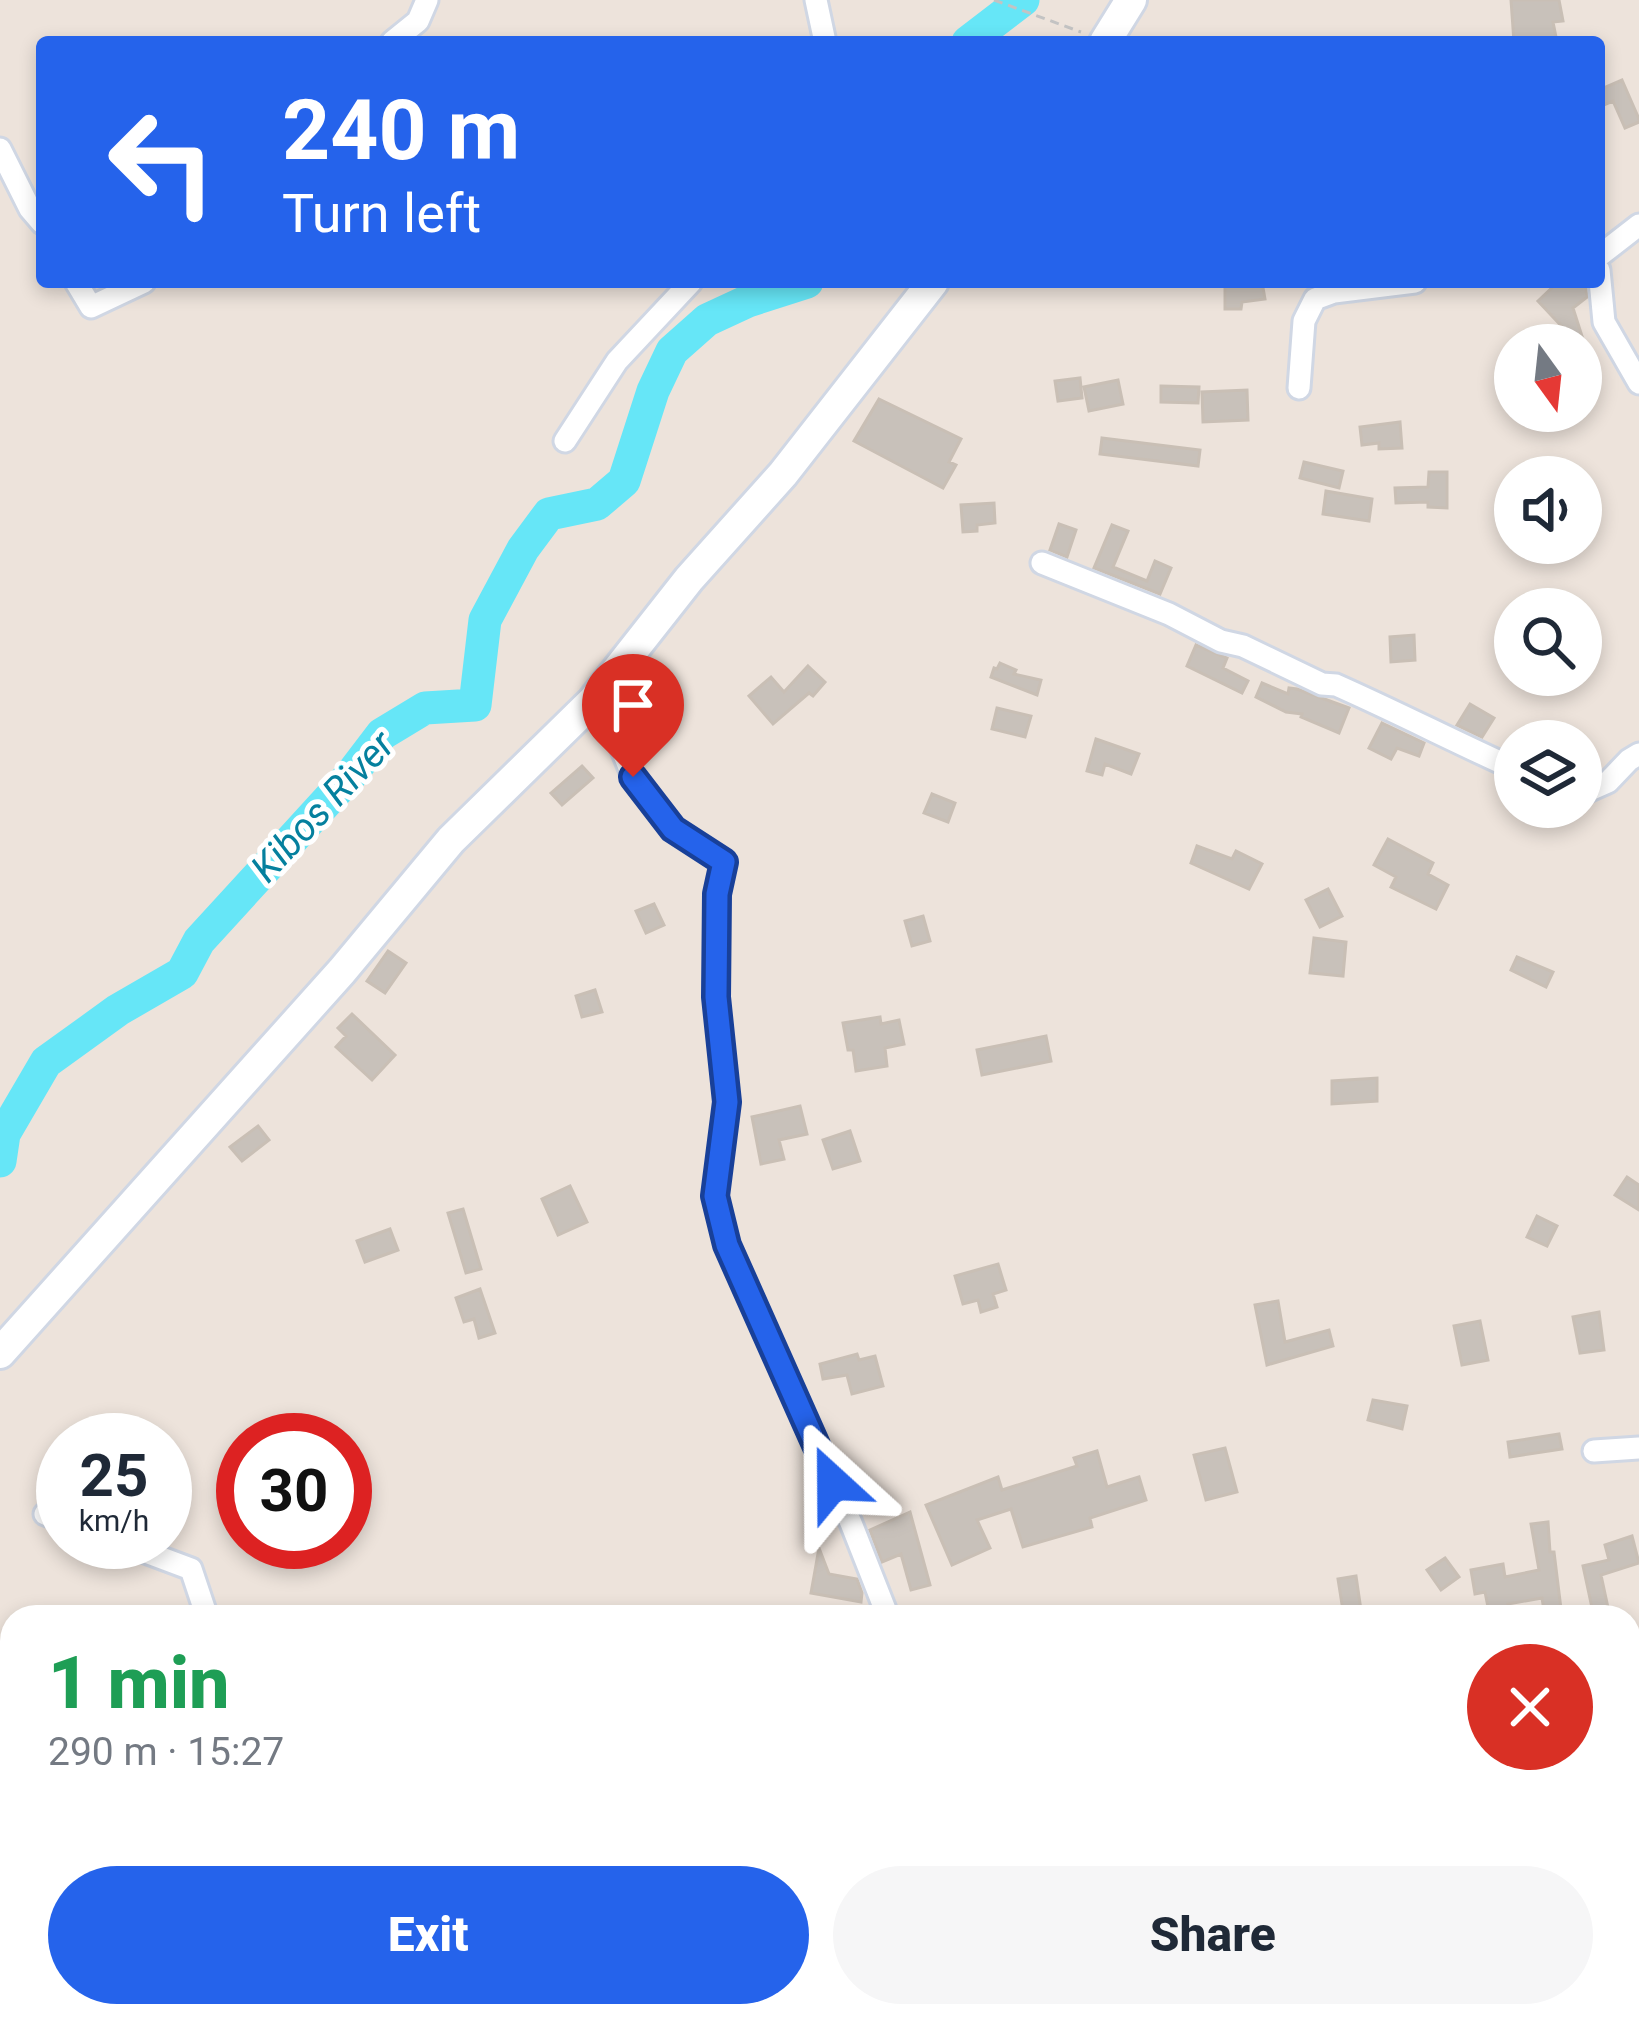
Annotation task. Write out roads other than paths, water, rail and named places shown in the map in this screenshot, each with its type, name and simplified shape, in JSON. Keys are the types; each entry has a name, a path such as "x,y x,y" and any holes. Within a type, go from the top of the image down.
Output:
{"main road":[{"path":"1091,36 1131,0"},
{"path":"0,1352 343,971 451,840 599,693 689,579 782,474 928,288"}],"street":[{"path":"399,36 418,21 428,0"},
{"path":"816,0 824,36"},
{"path":"0,149 36,216"},
{"path":"1605,251 1639,225"},
{"path":"79,288 91,307 131,288"},
{"path":"566,441 617,361 686,288"},
{"path":"1299,388 1304,321 1315,298 1366,288"},
{"path":"1601,288 1604,322 1639,383"},
{"path":"1042,563 1322,684 1336,685 1399,712 1494,760"},
{"path":"599,693 633,777 673,829 724,862 717,894 716,997 727,1102 715,1196 727,1245 883,1605"},
{"path":"1602,785 1639,754"},
{"path":"1594,1451 1639,1448"},
{"path":"191,1569 203,1605"}],"waterway":[{"name":"Kibos River","path":"976,36 1023,0"},
{"name":"Kibos River","path":"0,1161 4,1134 46,1062 118,1010 182,973 199,941 350,776 382,734 425,708 475,705 485,620 523,549 549,514 597,504 624,481 653,391 672,351 707,320 788,288"}]}
